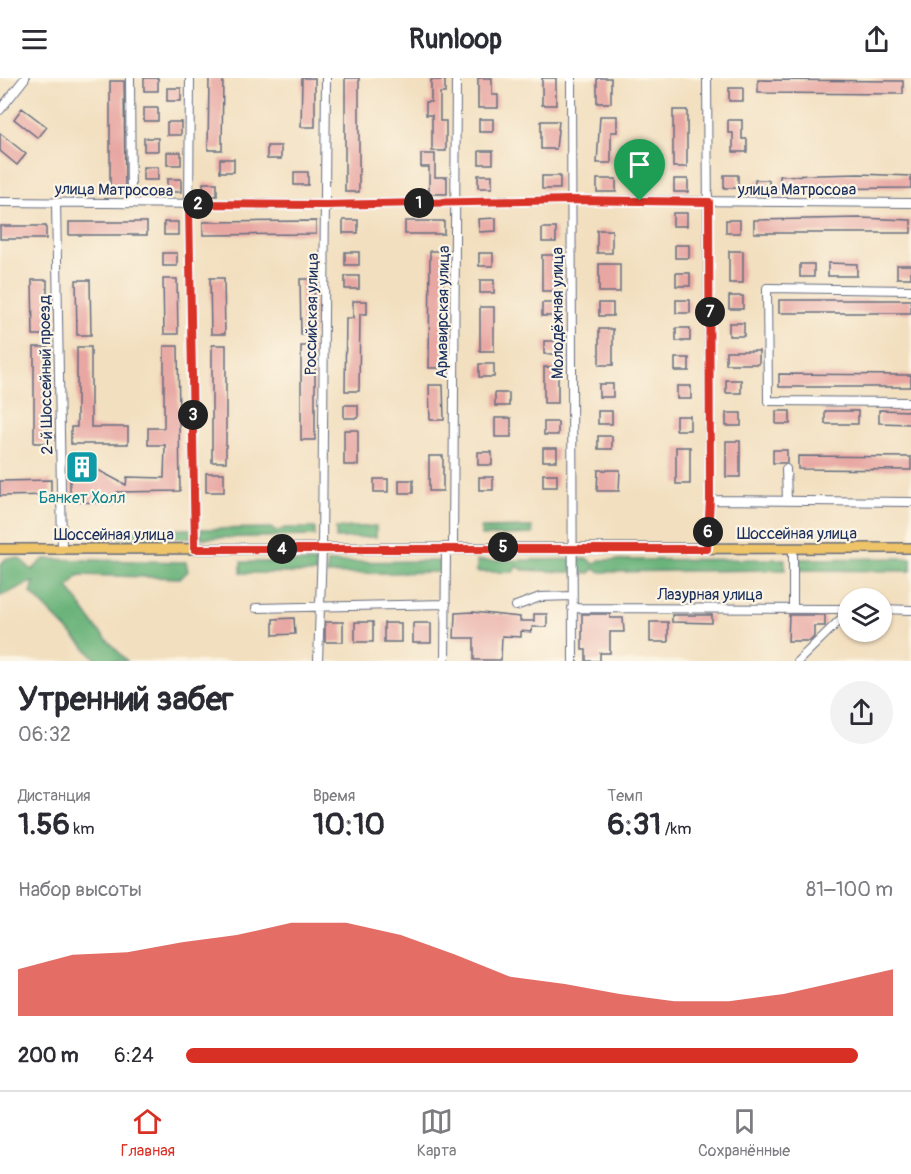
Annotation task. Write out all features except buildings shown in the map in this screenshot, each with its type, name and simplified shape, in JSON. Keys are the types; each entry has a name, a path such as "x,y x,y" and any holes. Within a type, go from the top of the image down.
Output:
{"main road":[{"name":"Шоссейная улица","path":"0,549 911,548"}],"street":[{"path":"0,110 25,78"},
{"path":"130,78 131,203"},
{"path":"190,78 189,204 195,549"},
{"name":"Российская улица","path":"318,661 322,550 326,78"},
{"name":"Армавирская улица","path":"445,661 457,202 456,78"},
{"name":"Молодёжная улица","path":"571,78 573,661"},
{"path":"707,78 710,500 707,549"},
{"name":"улица Матросова","path":"0,202 326,205 570,200 911,203"},
{"name":"2-й Шоссейный проезд","path":"56,202 62,548"},
{"path":"911,290 767,288 768,401 911,402"},
{"path":"786,469 788,501"},
{"path":"710,500 911,502"},
{"path":"793,549 793,607"},
{"path":"516,606 540,597 572,596"},
{"path":"256,608 446,604"},
{"name":"Лазурная улица","path":"572,608 793,607 838,609"},
{"path":"892,609 911,610"},
{"path":"798,661 838,621"}],"green space":[{"path":"376,526 376,537 336,538 336,528"},
{"path":"532,527 533,534 481,536 481,528"},
{"path":"271,528 276,532 285,528 315,528 315,536 201,538 201,529"},
{"path":"190,529 190,538 107,539 107,530"},
{"path":"7,558 19,558 32,570 44,559 186,562 188,571 181,578 79,575 68,587 97,629 127,661 98,661 31,593 34,582 0,595 0,564"},
{"path":"911,558 911,571 798,570 798,559"},
{"path":"588,559 594,564 600,560 785,559 785,570 601,572 594,569 590,573 523,570 517,566 513,572 477,572 477,561"},
{"path":"441,561 440,572 327,574 327,562"},
{"path":"241,562 316,562 316,573 241,573"}],"place":[{"name":"Банкет Холл","path":"82,467"}],"route":[{"path":"570,200 640,201 709,202 710,500 707,549 453,547 322,550 195,549 189,204 326,205 570,200"}]}
